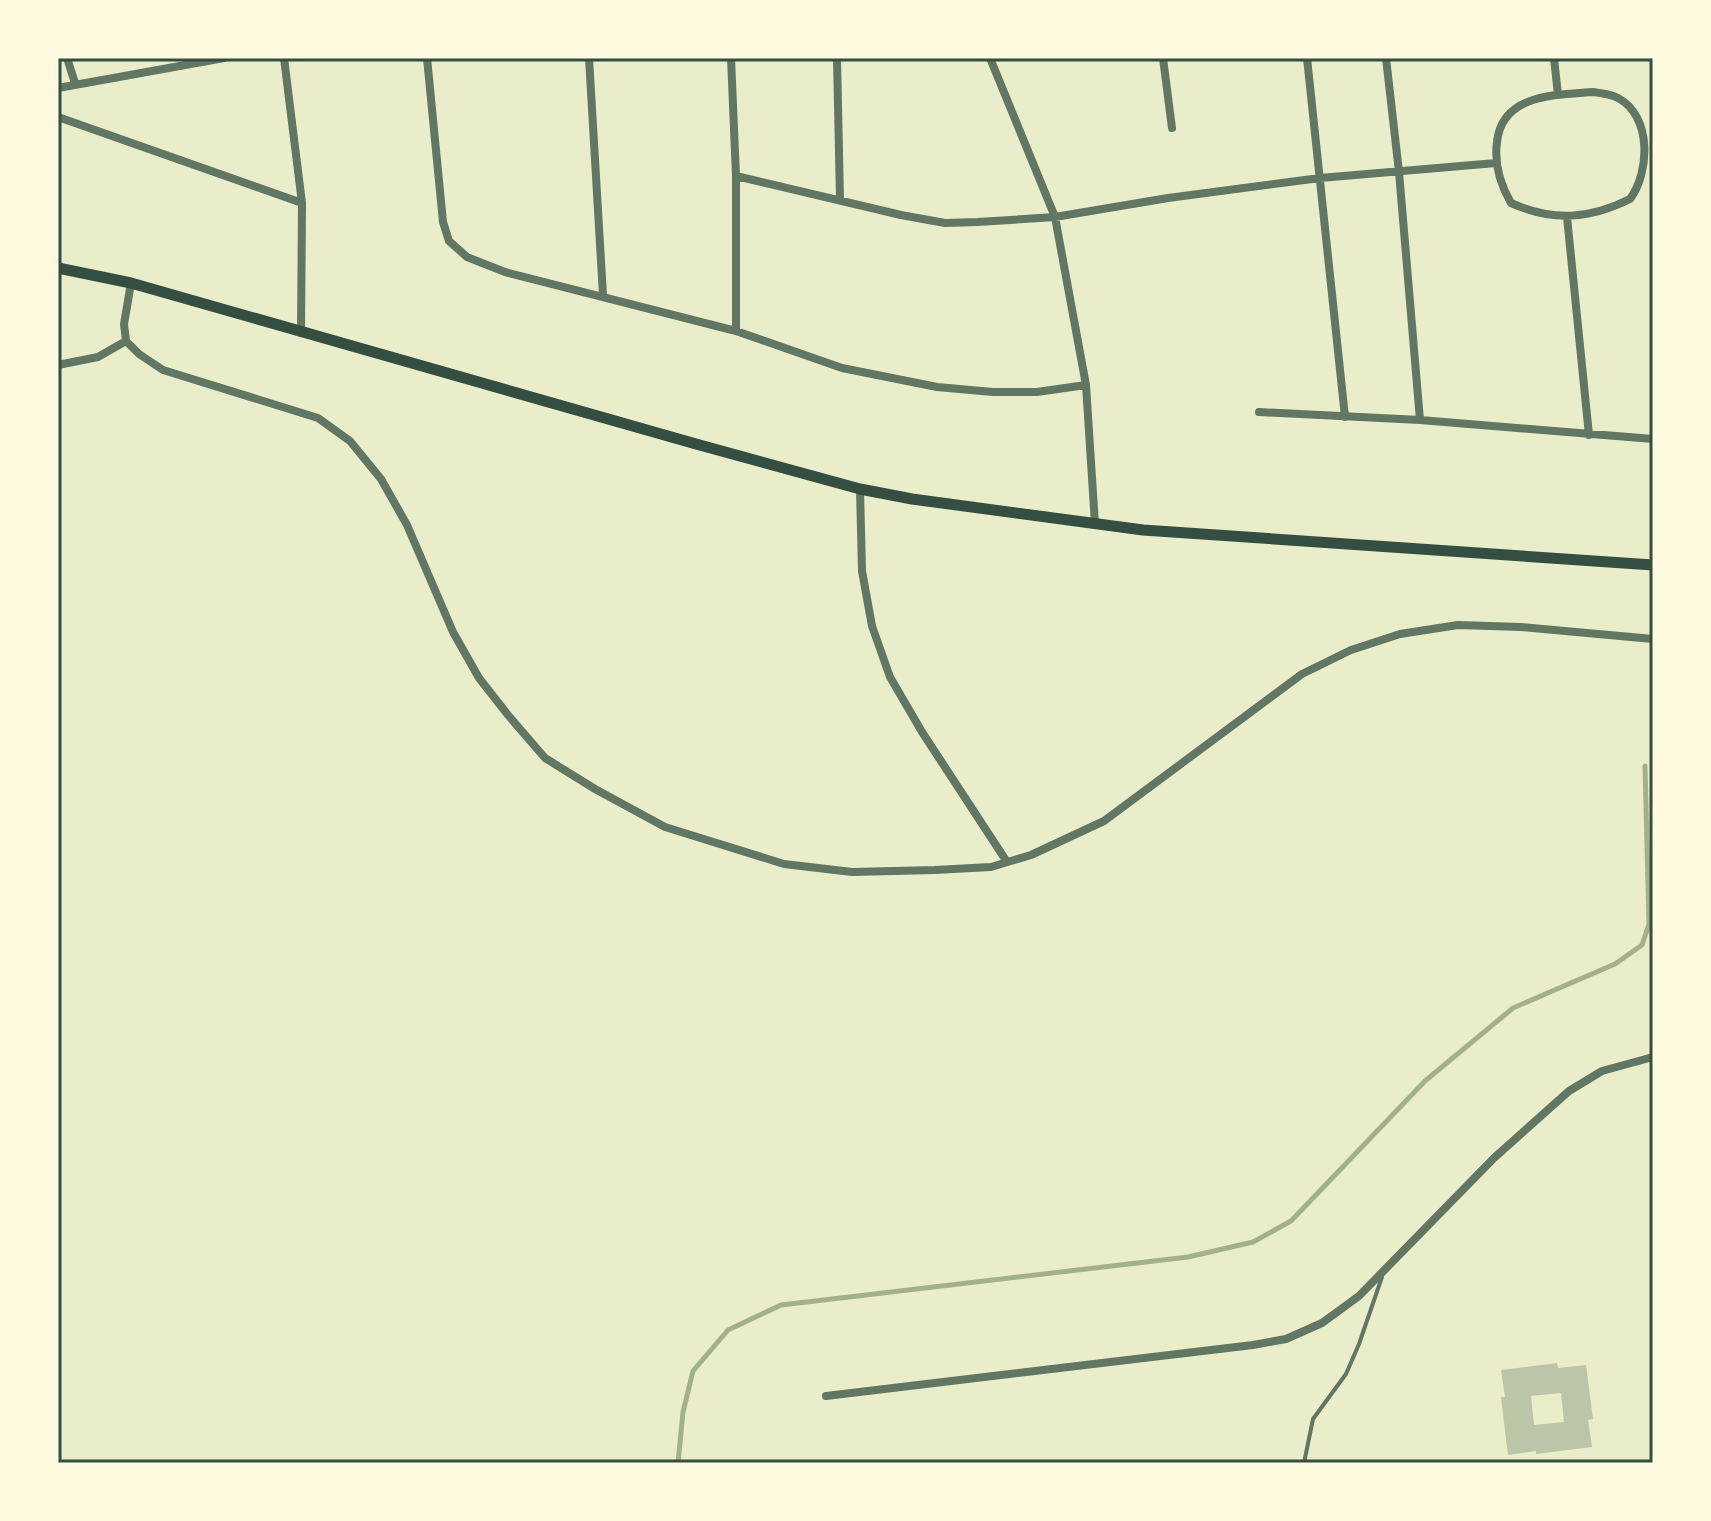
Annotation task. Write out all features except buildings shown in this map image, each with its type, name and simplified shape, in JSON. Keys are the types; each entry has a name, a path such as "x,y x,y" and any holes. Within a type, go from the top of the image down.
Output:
{"main road":[{"path":"58,268 131,283 860,489 912,499 1143,530 1653,565"}],"street":[{"path":"67,58 75,83"},
{"path":"58,88 224,58"},
{"path":"284,58 302,203 301,333"},
{"path":"427,58 443,222 449,241 467,257 505,272 736,331 842,368 937,387 993,392 1037,392 1086,385"},
{"path":"589,58 603,295"},
{"path":"731,58 736,176 736,331"},
{"path":"837,58 840,200"},
{"path":"990,58 1055,217 1086,385 1095,524"},
{"path":"1163,58 1172,128"},
{"path":"1307,58 1345,417"},
{"path":"1386,58 1420,420"},
{"path":"1554,58 1558,95"},
{"path":"1593,92 1621,99 1636,116 1649,147 1643,177 1630,199 1596,212 1567,217 1511,203 1496,163 1498,131 1505,116 1520,104 1558,95 1593,92"},
{"path":"58,117 302,203"},
{"path":"736,176 945,223 1055,217 1320,178 1496,163"},
{"path":"1567,217 1589,435"},
{"path":"131,283 124,324 126,341 139,354 163,370 318,418 350,441 381,479 407,525 453,632 479,678 545,758 665,827 784,864 852,872 991,867 1031,855 1104,821 1302,674 1351,650 1400,634 1458,625 1521,627 1653,639"},
{"path":"58,365 98,357 126,341"},
{"path":"1259,412 1420,420 1653,439"},
{"path":"860,489 862,571 872,626 890,677 1007,862"},
{"path":"826,1396 1286,1339 1322,1323 1359,1296 1494,1158 1569,1091 1602,1071 1653,1057"}],"lane":[{"path":"1304,1463 1313,1419 1346,1374 1384,1271"}],"waterway":[{"path":"678,1463 683,1412 693,1371 728,1330 781,1305 1188,1257 1253,1242 1291,1221 1425,1081 1513,1008 1615,964 1642,945 1649,924 1645,766"}]}
